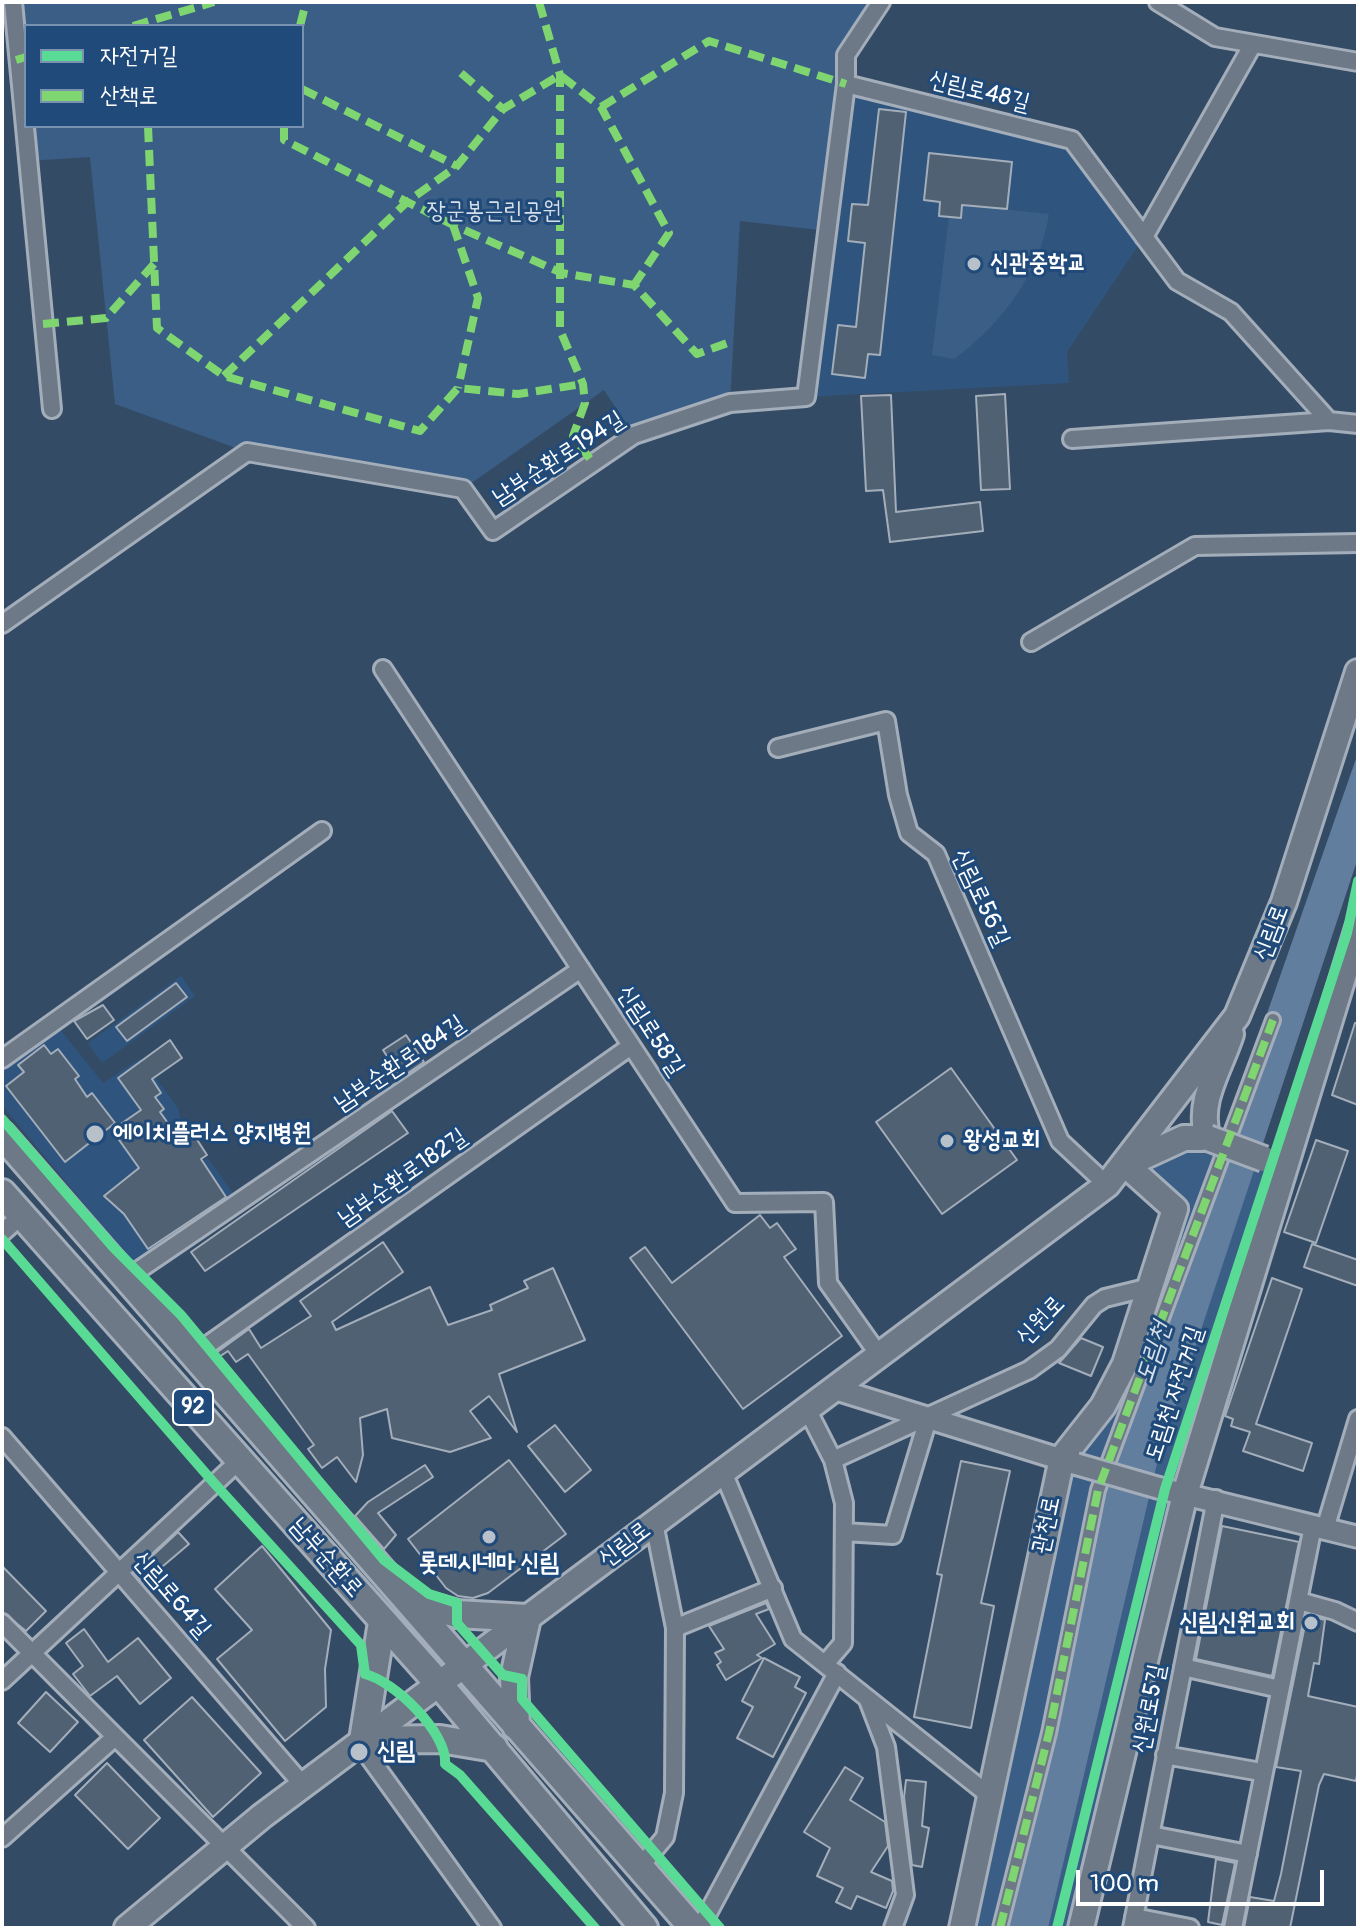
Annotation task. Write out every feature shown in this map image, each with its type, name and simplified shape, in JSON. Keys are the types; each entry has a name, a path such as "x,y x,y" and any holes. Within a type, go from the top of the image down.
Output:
{"main road":[{"name":"신림로","path":"127,1928 223,1846 303,1785 1107,1185 1126,1165 1237,1016 1284,902 1358,672"},
{"path":"1081,1928 1185,1494 1358,928"},
{"path":"1237,1016 1204,1107 1203,1122 1208,1138 1284,1167"},
{"name":"남부순환로","path":"2,1135 127,1278 194,1348 407,1600 693,1928"},
{"name":"신림로","path":"1126,1165 1184,1138 1208,1138"},
{"name":"관천로","path":"962,1928 1069,1461 1125,1364 1175,1209 1126,1165"},
{"name":"남부순환로","path":"2,1193 12,1224 240,1460 439,1684 644,1928"},
{"path":"407,1600 457,1614 527,1618 514,1677 516,1726"},
{"path":"382,1622 361,1742 440,1739 494,1748"}],"street":[{"path":"13,2 9,61 52,409"},
{"path":"846,84 846,55 881,2"},
{"path":"1158,2 1215,37 1358,62"},
{"path":"1144,237 1253,44"},
{"name":"신림로48길","path":"846,84 1072,140 1177,281 1231,312 1329,421"},
{"name":"남부순환로194길","path":"2,624 247,452 463,489 493,531 634,435 730,403 806,397 846,84"},
{"path":"1072,439 1329,421 1358,424"},
{"path":"1031,642 1195,546 1358,543"},
{"name":"신림로58길","path":"383,669 735,1203 824,1202 828,1283 879,1355"},
{"name":"신림로56길","path":"778,748 886,721 898,795 909,833 936,854 1060,1141 1107,1185"},
{"path":"2,1059 322,831"},
{"name":"남부순환로184길","path":"127,1278 581,969"},
{"path":"1000,1928 1049,1733 1098,1490 1273,1020"},
{"name":"남부순환로182길","path":"194,1348 631,1046"},
{"name":"신원로","path":"833,1460 928,1419 1044,1360 1058,1349 1084,1314 1105,1298 1150,1287"},
{"name":"남부순환로","path":"194,1348 392,1576"},
{"path":"835,1389 1159,1488 1216,1499 1358,1537"},
{"path":"700,1928 843,1643 844,1503 833,1460 807,1409"},
{"path":"844,1532 893,1535 928,1419"},
{"path":"1233,1928 1261,1772 1299,1601 1319,1527 1358,1419"},
{"name":"신림로64길","path":"2,1437 303,1785"},
{"path":"2,1681 240,1460"},
{"path":"723,1472 793,1639 990,1796"},
{"name":"신원로5길","path":"1133,1923 1216,1499"},
{"path":"640,1867 665,1837 674,1793 675,1628 654,1523"},
{"path":"675,1628 773,1588"},
{"path":"1299,1601 1335,1611 1358,1622"},
{"path":"2,1623 306,1928"},
{"path":"1183,1667 1280,1689"},
{"path":"868,1698 886,1747 905,1895 893,1928"},
{"path":"2,1838 115,1737"},
{"path":"361,1742 492,1928"},
{"path":"1165,1755 1261,1772"},
{"path":"1151,1835 1248,1854"},
{"path":"1133,1923 1190,1928"}],"shaded area":[{"name":"신관중학교","path":"846,84 1072,140 1144,237 1067,352 1069,383 806,397"},
{"name":"에이치플러스 양지병원","path":"181,976 195,996 102,1063 88,1043"},
{"name":"에이치플러스 양지병원","path":"59,1028 103,1083 141,1058 178,1108 181,1122 148,1145 179,1177 208,1158 236,1198 134,1264 2,1105 2,1070"}],"green space":[{"name":"장군봉근린공원","path":"13,2 881,2 846,55 828,231 740,221 730,403 634,435 604,390 463,489 247,452 115,404 90,157 26,161"},
{"path":"962,205 1049,214 1037,257 1016,296 987,330 954,359 932,355 949,217 961,218"},
{"path":"1216,1143 1279,1170 1076,1928 968,1928 1064,1476 1181,1208 1135,1167 1183,1144"}],"water":[{"name":"도림천","path":"1358,753 1358,858 1158,1459 1048,1928 996,1928 1102,1486"}],"building":[{"path":"879,109 906,112 880,355 868,354 865,378 832,374 838,325 856,327 865,243 848,241 852,204 868,205"},
{"path":"929,153 1012,162 1007,209 962,205 961,218 939,216 940,202 924,200"},
{"path":"1005,394 1010,489 981,490 976,396"},
{"path":"891,395 896,512 980,502 983,531 890,542 883,490 866,491 861,396"},
{"path":"176,983 187,997 127,1041 116,1027"},
{"path":"103,1005 114,1020 87,1039 74,1021"},
{"path":"1355,1023 1358,1023 1358,1105 1332,1095"},
{"path":"406,1035 424,1062 401,1078 383,1050"},
{"path":"170,1040 182,1058 152,1079 161,1093 155,1097 164,1109 160,1112 182,1143 194,1135 207,1155 201,1159 226,1197 148,1249 124,1214 104,1196 139,1168 112,1130 141,1110 118,1078"},
{"path":"44,1045 51,1054 58,1049 79,1076 75,1079 87,1097 92,1093 115,1123 65,1162 6,1086 24,1072 18,1065"},
{"name":"왕성교회","path":"951,1068 1017,1160 942,1214 876,1122"},
{"path":"392,1111 408,1133 205,1271 191,1252"},
{"path":"1316,1140 1348,1151 1316,1243 1284,1232"},
{"path":"760,1215 770,1228 777,1223 796,1249 784,1257 842,1336 743,1409 630,1258 645,1247 672,1283"},
{"path":"383,1242 403,1272 332,1322 336,1330 430,1287 448,1325 492,1310 490,1305 528,1288 524,1281 553,1268 585,1340 499,1374 517,1432 489,1396 470,1411 491,1438 450,1452 392,1438 387,1409 360,1418 363,1455 356,1482 337,1457 322,1468 308,1449 314,1445 248,1354 236,1362 228,1351 219,1357 216,1353 249,1329 261,1348 311,1316 300,1301"},
{"path":"1312,1244 1358,1260 1358,1286 1304,1267"},
{"path":"1272,1278 1302,1289 1256,1424 1312,1443 1303,1471 1243,1451 1250,1432 1231,1426 1233,1419 1225,1416"},
{"path":"1081,1338 1103,1347 1091,1376 1059,1363"},
{"path":"555,1425 591,1470 565,1492 528,1446"},
{"path":"509,1460 566,1534 488,1593 473,1598 458,1596 446,1588 408,1539"},
{"path":"961,1461 1010,1471 981,1603 994,1606 971,1728 914,1717 942,1575 937,1574"},
{"path":"425,1465 433,1477 378,1513 396,1535 384,1549 355,1516 368,1502"},
{"path":"1222,1526 1299,1542 1272,1676 1196,1659"},
{"path":"178,1532 189,1544 143,1583 134,1573"},
{"path":"262,1546 331,1630 325,1669 326,1707 285,1741 217,1659 252,1630 215,1589"},
{"path":"2,1566 46,1611 26,1631 2,1612"},
{"path":"766,1603 769,1609 756,1614 775,1644 757,1655 762,1658 726,1680 717,1665 721,1662 715,1653 724,1649 709,1626"},
{"path":"1307,1615 1325,1620 1319,1664 1314,1663 1308,1696 1358,1707 1356,1781 1324,1774 1319,1785 1290,1928 1244,1928 1250,1897 1274,1901 1281,1874 1301,1771 1276,1767"},
{"path":"84,1629 108,1662 138,1638 171,1678 140,1704 117,1676 90,1696 73,1674 83,1666 66,1643"},
{"path":"764,1658 800,1677 795,1687 806,1693 773,1757 737,1738 753,1707 742,1701"},
{"path":"46,1692 78,1722 50,1752 18,1723"},
{"path":"192,1697 261,1773 213,1817 144,1740"},
{"path":"107,1763 160,1818 128,1849 75,1795"},
{"path":"845,1767 863,1778 850,1800 885,1822 888,1846 871,1872 892,1881 893,1891 886,1908 857,1896 851,1909 836,1902 843,1888 817,1876 830,1848 804,1832"},
{"path":"906,1780 926,1782 922,1826 929,1828 922,1867 912,1865 904,1797"},
{"path":"1216,1859 1235,1863 1222,1925 1208,1922"}],"marked path":[{"path":"140,24 214,2"},
{"path":"300,24 306,2"},
{"path":"539,2 560,75 560,330 583,384 585,403 573,436 593,463"},
{"path":"601,107 709,41 846,84"},
{"path":"16,60 24,58"},
{"path":"461,73 503,109"},
{"path":"224,376 407,202 457,166 503,109 560,75 601,107 669,233 634,285"},
{"path":"304,90 457,166"},
{"path":"148,128 157,328 224,376 420,431 458,388 518,394 583,384"},
{"path":"284,128 284,140 453,225 562,273 634,285 697,354 733,341"},
{"path":"453,225 478,298 458,388"},
{"path":"43,324 106,318 154,264"},
{"path":"1000,1928 1049,1733 1098,1490 1273,1020"}],"cycle path":[{"name":"도림천 자전거길","path":"1057,1928 1165,1489 1347,933 1358,881"},
{"path":"2,1119 113,1247 181,1315 384,1560 429,1594 457,1603 457,1623 503,1675 522,1679 522,1699 720,1928"},
{"path":"2,1239 214,1483 361,1645 365,1674 390,1687 417,1710 438,1738 445,1764 460,1775 595,1928"}],"place":[{"name":"신관중학교","path":"974,264"},
{"name":"에이치플러스 양지병원","path":"95,1134"},
{"name":"왕성교회","path":"947,1141"},
{"name":"롯데시네마 신림","path":"489,1537"},
{"name":"신림신원교회","path":"1311,1623"},
{"name":"신림","path":"359,1752"}]}
